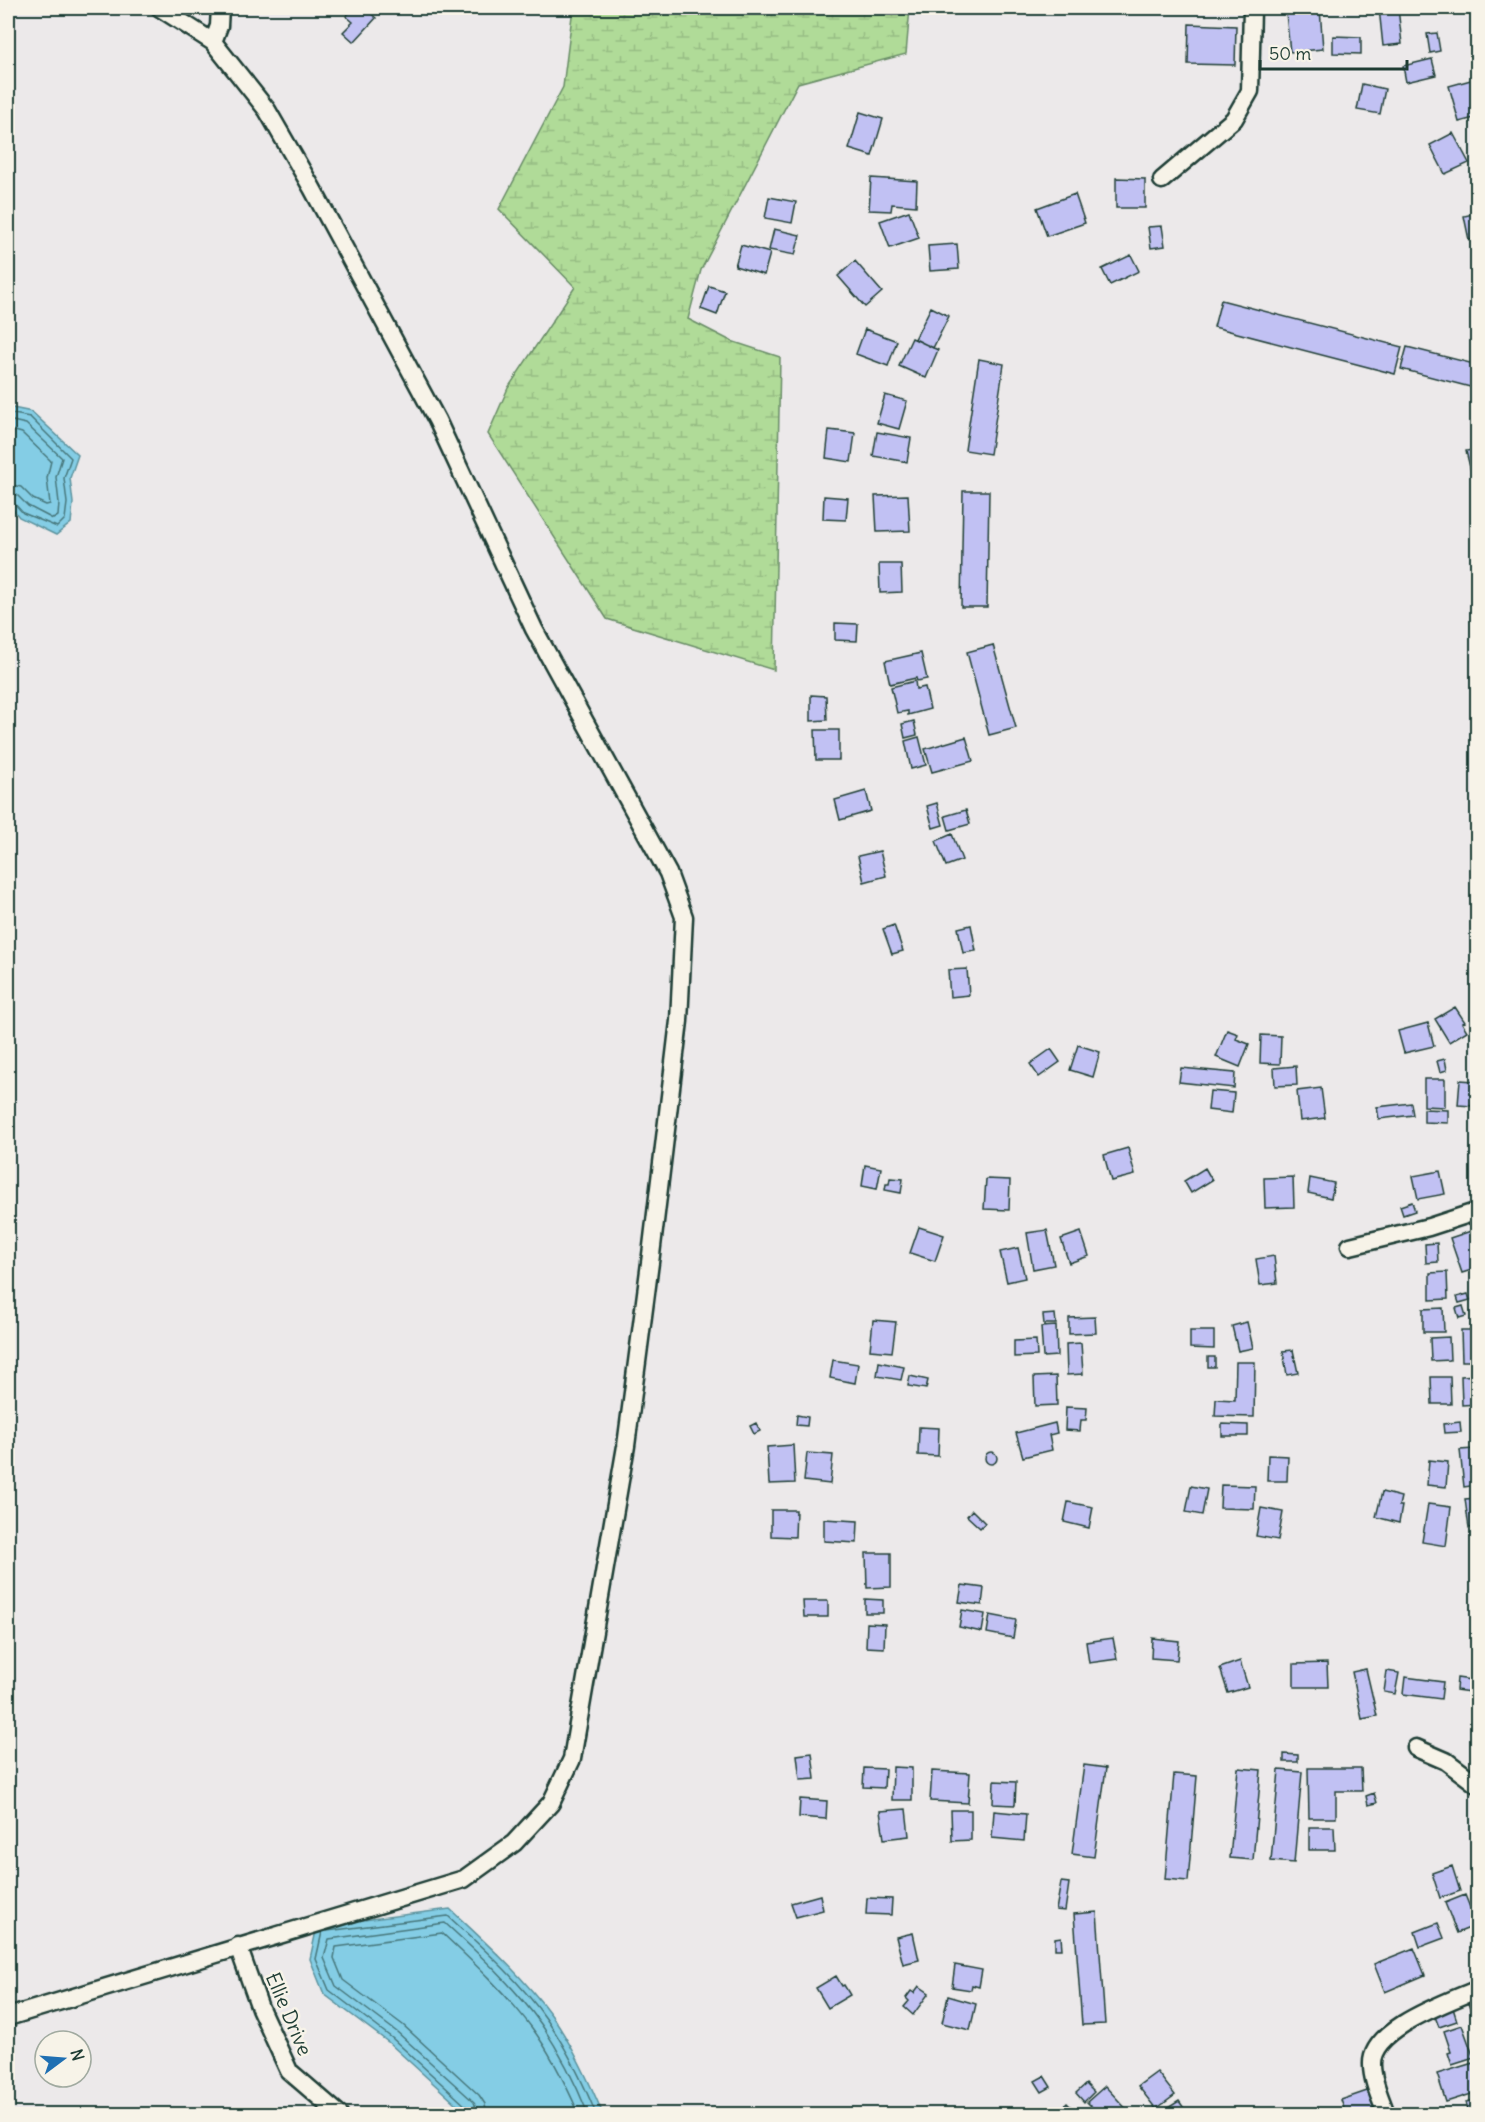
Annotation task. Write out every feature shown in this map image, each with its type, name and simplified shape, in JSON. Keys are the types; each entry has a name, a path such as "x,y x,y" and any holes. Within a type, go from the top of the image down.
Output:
{"street":[{"path":"8,2017 464,1879 514,1843 551,1803 572,1759 626,1446 679,1021 684,917 668,873 534,629 437,420 312,188 267,110 213,42 160,8"},
{"path":"213,42 219,26 220,8"},
{"path":"1162,180 1234,119 1250,91 1252,8"},
{"path":"1350,1246 1429,1227 1478,1211"},
{"path":"1416,1748 1446,1761 1478,1785"},
{"name":"Ellie Drive","path":"238,1946 264,2019 289,2071 339,2115"},
{"path":"1386,2115 1372,2065 1374,2050 1380,2041 1397,2027 1478,1989"}],"green space":[{"path":"573,8 910,8 906,54 798,83 701,270 688,319 731,341 780,357 774,670 607,619 488,434 508,388 575,287 499,209 563,87"}],"water":[{"path":"8,407 32,412 78,455 70,478 73,503 71,523 56,535 19,517 8,503"},
{"path":"450,1909 516,1973 541,2001 567,2039 603,2114 467,2114 388,2042 324,1994 310,1959 317,1926"}],"building":[{"path":"354,8 365,8 376,18 354,42 343,32 353,22 346,16"},
{"path":"1379,8 1398,8 1402,44 1383,46"},
{"path":"1320,9 1323,49 1290,52 1286,13"},
{"path":"1189,24 1236,26 1235,65 1188,64"},
{"path":"1437,33 1440,51 1430,53 1427,34"},
{"path":"1333,36 1361,37 1361,54 1333,53"},
{"path":"1432,59 1436,75 1406,82 1403,66"},
{"path":"1478,78 1478,117 1459,122 1449,86"},
{"path":"1362,84 1385,89 1380,114 1357,110"},
{"path":"860,112 883,119 872,156 849,149"},
{"path":"1453,133 1469,163 1445,174 1430,145"},
{"path":"871,178 917,181 916,206 892,204 891,211 869,210"},
{"path":"1116,178 1145,179 1145,208 1116,208"},
{"path":"1075,194 1085,223 1047,236 1037,208"},
{"path":"769,197 796,202 792,223 765,218"},
{"path":"909,211 919,238 890,248 880,221"},
{"path":"1478,213 1478,239 1469,240 1464,216"},
{"path":"1162,226 1165,246 1151,248 1148,227"},
{"path":"774,229 800,235 795,255 769,250"},
{"path":"957,244 959,269 930,271 928,246"},
{"path":"741,245 770,253 764,275 735,266"},
{"path":"1131,255 1139,271 1110,285 1102,269"},
{"path":"855,261 882,292 865,307 838,276"},
{"path":"709,286 725,291 717,315 701,309"},
{"path":"1221,300 1402,347 1395,374 1214,327"},
{"path":"931,307 949,316 933,348 915,339"},
{"path":"865,329 897,341 888,366 856,354"},
{"path":"912,338 938,350 926,378 899,366"},
{"path":"1407,347 1478,365 1478,389 1401,369"},
{"path":"979,359 1004,364 990,454 965,450"},
{"path":"885,395 907,401 899,429 877,423"},
{"path":"829,430 855,433 851,462 826,458"},
{"path":"877,432 911,438 907,462 873,456"},
{"path":"1478,449 1478,500 1466,451"},
{"path":"963,491 989,491 987,607 961,607"},
{"path":"908,495 910,531 877,532 875,496"},
{"path":"824,496 848,498 846,520 823,519"},
{"path":"879,564 901,564 902,592 880,593"},
{"path":"835,623 858,624 857,641 835,640"},
{"path":"993,645 1016,728 989,735 967,652"},
{"path":"921,653 927,679 917,681 916,678 890,684 885,661"},
{"path":"915,681 916,689 925,687 930,709 908,715 908,711 897,713 891,687"},
{"path":"811,695 826,696 827,720 811,721"},
{"path":"914,721 917,735 905,738 902,724"},
{"path":"815,730 839,730 839,760 816,760"},
{"path":"919,737 926,765 911,769 905,741"},
{"path":"966,737 973,761 932,772 925,749"},
{"path":"866,791 871,811 840,820 835,800"},
{"path":"937,803 943,825 933,828 927,806"},
{"path":"966,810 970,824 949,830 945,816"},
{"path":"952,834 962,860 946,866 936,841"},
{"path":"880,851 886,876 864,882 858,856"},
{"path":"894,925 903,951 892,954 883,929"},
{"path":"971,925 976,951 963,953 958,928"},
{"path":"967,969 969,995 950,997 948,970"},
{"path":"1455,1007 1465,1022 1462,1023 1467,1031 1449,1042 1435,1019"},
{"path":"1428,1023 1434,1046 1404,1053 1398,1031"},
{"path":"1227,1030 1238,1034 1236,1039 1249,1044 1240,1067 1216,1057"},
{"path":"1261,1035 1281,1036 1280,1064 1260,1063"},
{"path":"1078,1045 1100,1052 1093,1077 1070,1070"},
{"path":"1051,1049 1060,1062 1039,1077 1030,1064"},
{"path":"1445,1059 1447,1070 1440,1072 1437,1061"},
{"path":"1296,1066 1297,1085 1275,1086 1274,1068"},
{"path":"1181,1068 1235,1073 1234,1088 1179,1082"},
{"path":"1424,1079 1445,1079 1445,1107 1424,1106"},
{"path":"1460,1080 1474,1081 1472,1106 1458,1105"},
{"path":"1321,1088 1325,1118 1300,1121 1297,1091"},
{"path":"1210,1091 1234,1093 1232,1113 1208,1110"},
{"path":"1411,1103 1413,1115 1379,1119 1377,1107"},
{"path":"1424,1109 1448,1110 1448,1123 1424,1122"},
{"path":"1128,1148 1135,1175 1111,1181 1104,1155"},
{"path":"865,1165 881,1168 877,1189 862,1186"},
{"path":"1205,1168 1212,1180 1191,1193 1184,1181"},
{"path":"1440,1171 1445,1194 1418,1199 1413,1176"},
{"path":"1293,1177 1294,1207 1265,1208 1264,1178"},
{"path":"890,1178 903,1179 901,1193 885,1190"},
{"path":"1310,1178 1334,1183 1331,1198 1308,1193"},
{"path":"986,1179 1010,1180 1009,1210 984,1209"},
{"path":"1412,1202 1415,1211 1403,1215 1400,1206"},
{"path":"919,1227 944,1235 935,1261 910,1253"},
{"path":"1047,1230 1054,1265 1033,1269 1027,1233"},
{"path":"1471,1231 1478,1251 1478,1268 1462,1273 1450,1238"},
{"path":"1081,1232 1089,1256 1069,1263 1061,1239"},
{"path":"1437,1243 1438,1262 1426,1263 1425,1244"},
{"path":"1018,1248 1025,1278 1007,1282 1000,1252"},
{"path":"1274,1256 1277,1283 1260,1285 1256,1259"},
{"path":"1447,1272 1448,1299 1430,1300 1430,1273"},
{"path":"1468,1294 1470,1300 1459,1303 1457,1297"},
{"path":"1463,1306 1466,1316 1459,1318 1456,1308"},
{"path":"1443,1308 1444,1332 1423,1332 1423,1309"},
{"path":"1055,1314 1056,1324 1044,1324 1043,1315"},
{"path":"1095,1317 1096,1333 1069,1334 1069,1318"},
{"path":"873,1320 896,1322 892,1352 870,1350"},
{"path":"1247,1322 1253,1348 1238,1351 1232,1326"},
{"path":"1056,1326 1057,1356 1043,1357 1041,1327"},
{"path":"1461,1330 1478,1330 1478,1361 1462,1361"},
{"path":"1190,1331 1214,1331 1214,1349 1190,1348"},
{"path":"1449,1337 1450,1360 1431,1361 1430,1338"},
{"path":"1036,1340 1037,1356 1014,1357 1014,1341"},
{"path":"1081,1343 1083,1374 1067,1375 1066,1344"},
{"path":"1293,1350 1298,1373 1287,1375 1283,1351"},
{"path":"1208,1357 1215,1357 1215,1367 1208,1367"},
{"path":"833,1360 858,1364 855,1383 830,1378"},
{"path":"879,1362 904,1367 901,1380 877,1376"},
{"path":"1236,1362 1255,1362 1254,1417 1215,1416 1216,1399 1235,1400"},
{"path":"1478,1375 1478,1404 1462,1405 1461,1376"},
{"path":"910,1376 928,1380 926,1389 908,1386"},
{"path":"1056,1376 1057,1405 1035,1406 1034,1377"},
{"path":"1431,1377 1450,1377 1451,1404 1432,1404"},
{"path":"1066,1407 1087,1408 1086,1420 1081,1420 1080,1431 1065,1430"},
{"path":"797,1415 808,1417 807,1426 796,1425"},
{"path":"1460,1422 1461,1432 1444,1433 1443,1424"},
{"path":"756,1423 760,1431 754,1434 750,1426"},
{"path":"1055,1423 1057,1433 1049,1435 1052,1450 1023,1457 1016,1433"},
{"path":"1222,1424 1248,1425 1248,1436 1222,1436"},
{"path":"919,1427 939,1428 938,1456 918,1455"},
{"path":"793,1445 795,1483 769,1484 767,1447"},
{"path":"1474,1449 1477,1485 1464,1487 1460,1450"},
{"path":"993,1452 997,1458 993,1464 989,1464 985,1456"},
{"path":"807,1453 833,1455 830,1484 804,1481"},
{"path":"1268,1455 1288,1456 1287,1481 1267,1481"},
{"path":"1429,1460 1448,1462 1446,1487 1427,1485"},
{"path":"1221,1485 1255,1486 1254,1509 1220,1508"},
{"path":"1191,1486 1207,1489 1202,1515 1186,1512"},
{"path":"1382,1492 1401,1497 1399,1523 1376,1517"},
{"path":"1478,1498 1478,1527 1469,1528 1465,1499"},
{"path":"1068,1502 1093,1507 1089,1528 1064,1522"},
{"path":"1428,1504 1451,1507 1446,1546 1422,1542"},
{"path":"1261,1508 1283,1512 1278,1540 1256,1536"},
{"path":"771,1510 796,1510 795,1537 771,1536"},
{"path":"972,1510 985,1523 980,1528 967,1516"},
{"path":"824,1519 858,1521 857,1543 824,1541"},
{"path":"866,1553 891,1553 891,1587 867,1588"},
{"path":"962,1585 984,1588 982,1605 959,1602"},
{"path":"865,1599 883,1600 883,1613 865,1613"},
{"path":"803,1601 828,1601 828,1617 804,1617"},
{"path":"962,1610 985,1614 982,1632 959,1627"},
{"path":"990,1615 1016,1620 1013,1638 987,1633"},
{"path":"867,1623 885,1624 884,1648 866,1647"},
{"path":"1113,1638 1117,1659 1089,1663 1086,1642"},
{"path":"1152,1638 1179,1641 1177,1660 1151,1658"},
{"path":"1240,1661 1248,1687 1228,1693 1220,1668"},
{"path":"1327,1663 1328,1687 1294,1687 1294,1664"},
{"path":"1366,1669 1377,1716 1362,1719 1352,1672"},
{"path":"1387,1671 1399,1673 1395,1694 1384,1692"},
{"path":"1405,1677 1443,1682 1441,1699 1403,1694"},
{"path":"1457,1678 1478,1681 1477,1693 1456,1690"},
{"path":"812,1753 815,1779 800,1780 797,1755"},
{"path":"1284,1754 1298,1755 1298,1762 1284,1762"},
{"path":"1084,1765 1106,1768 1094,1857 1072,1854"},
{"path":"893,1767 912,1768 912,1800 892,1800"},
{"path":"864,1768 885,1769 884,1788 863,1787"},
{"path":"1238,1768 1261,1770 1253,1860 1230,1858"},
{"path":"1308,1768 1361,1768 1362,1791 1336,1791 1336,1818 1309,1818"},
{"path":"1279,1770 1302,1772 1294,1863 1271,1861"},
{"path":"932,1771 970,1773 968,1803 930,1801"},
{"path":"1174,1774 1197,1776 1188,1881 1165,1879"},
{"path":"994,1781 1016,1782 1015,1805 993,1804"},
{"path":"1374,1793 1377,1803 1368,1805 1366,1796"},
{"path":"800,1799 827,1801 826,1819 799,1817"},
{"path":"906,1809 909,1836 884,1839 880,1811"},
{"path":"951,1810 971,1810 971,1840 952,1841"},
{"path":"994,1811 1026,1814 1024,1841 992,1838"},
{"path":"1309,1827 1334,1827 1335,1850 1309,1850"},
{"path":"1452,1866 1460,1891 1440,1898 1432,1873"},
{"path":"1061,1882 1069,1883 1065,1911 1056,1910"},
{"path":"820,1895 823,1910 796,1917 791,1903"},
{"path":"1465,1895 1477,1925 1457,1933 1445,1903"},
{"path":"867,1898 892,1899 891,1915 866,1914"},
{"path":"1097,1912 1105,2024 1082,2025 1074,1914"},
{"path":"1438,1923 1444,1938 1420,1947 1415,1932"},
{"path":"913,1933 919,1960 903,1964 896,1937"},
{"path":"1061,1937 1062,1949 1055,1949 1055,1938"},
{"path":"1414,1948 1425,1975 1385,1992 1374,1964"},
{"path":"955,1965 982,1970 979,1987 972,1985 971,1990 952,1987"},
{"path":"836,1976 850,1995 828,2008 816,1988"},
{"path":"919,1986 929,1993 913,2015 904,2007 909,2001 906,1998 911,1991 914,1993"},
{"path":"1478,1993 1478,2030 1477,2030 1466,1997"},
{"path":"948,1996 976,2004 970,2030 942,2023"},
{"path":"1453,2008 1457,2021 1439,2027 1434,2014"},
{"path":"1462,2025 1474,2058 1452,2065 1448,2053 1451,2052 1444,2031"},
{"path":"1473,2063 1478,2077 1478,2092 1446,2102 1437,2074"},
{"path":"1157,2072 1175,2095 1156,2109 1138,2086"},
{"path":"1044,2076 1051,2087 1042,2092 1035,2081"},
{"path":"1086,2084 1094,2092 1084,2102 1076,2093"},
{"path":"1105,2086 1131,2114 1099,2114 1087,2102"},
{"path":"1370,2090 1378,2114 1346,2114 1341,2100"},
{"path":"1478,2099 1478,2114 1469,2114 1466,2102"},
{"path":"1179,2101 1188,2114 1165,2114 1163,2111"},
{"path":"1067,2103 1076,2112 1062,2114 1059,2111"}]}
